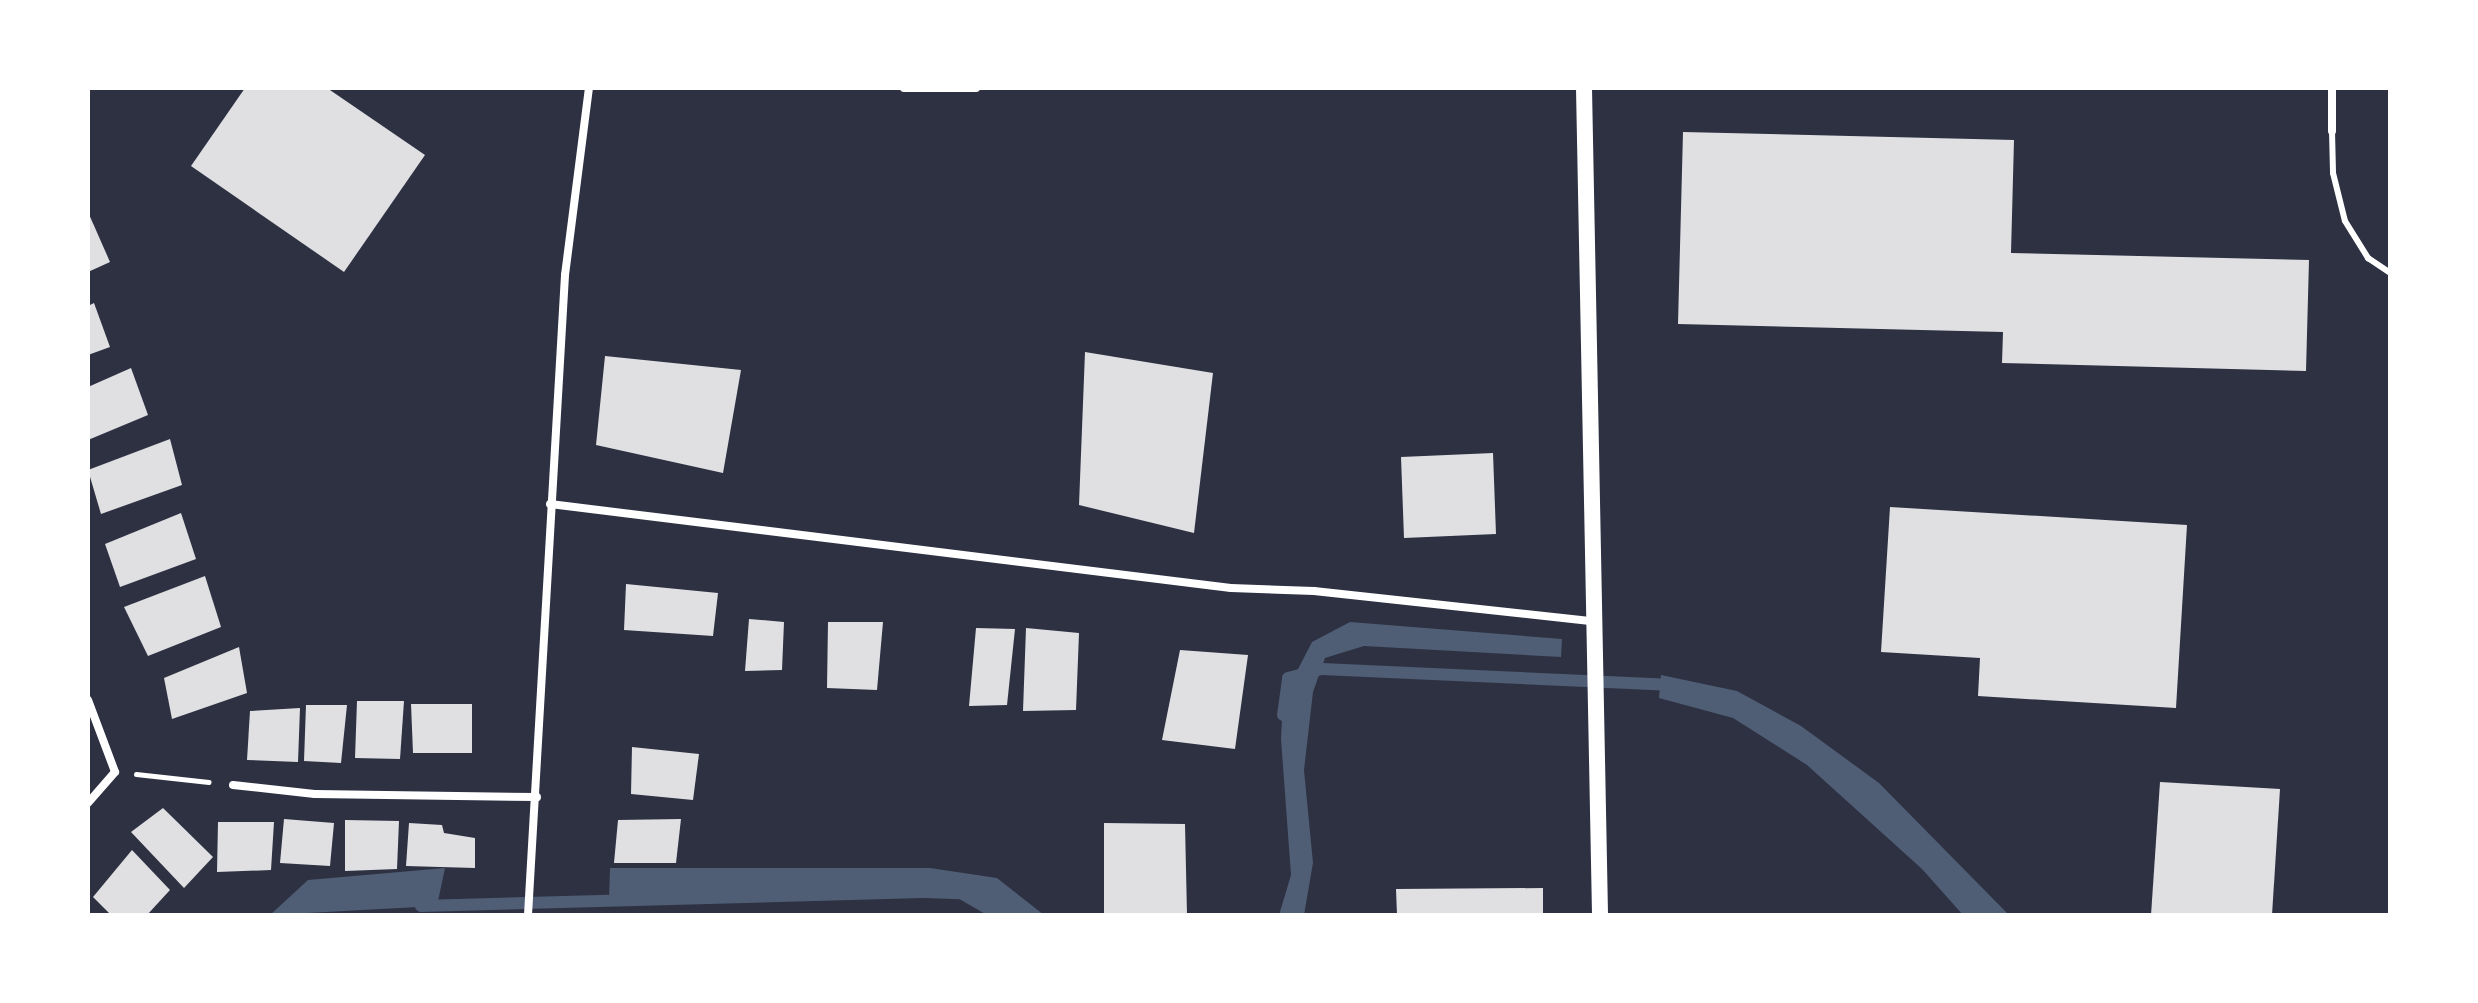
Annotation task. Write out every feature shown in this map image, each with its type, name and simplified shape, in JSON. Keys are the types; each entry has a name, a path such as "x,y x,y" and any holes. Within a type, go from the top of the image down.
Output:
{"main road":[{"path":"1584,88 1592,658 1600,915"}],"street":[{"path":"528,915 565,275 589,88"},
{"path":"904,88 976,88"},
{"path":"2332,88 2332,131"},
{"path":"550,504 1231,588 1314,591 1592,621"},
{"path":"88,700 115,772 88,803"},
{"path":"233,785 315,794 537,797"}],"lane":[{"path":"2332,131 2333,173 2345,221 2368,258 2390,273"}],"path":[{"path":"115,772 233,785"}],"water":[{"path":"1350,622 1562,639 1561,657 1364,646 1325,658 1313,692 1304,770 1313,863 1304,915 1279,915 1291,875 1281,739 1283,698 1312,642"},
{"path":"1661,675 1737,691 1801,726 1879,783 2009,915 1963,915 1922,869 1807,765 1733,718 1659,698"},
{"path":"445,868 437,906 270,915 308,880"},
{"path":"610,868 930,868 997,878 1044,915 1009,915 961,893 609,898"}],"building":[{"path":"245,88 327,88 425,155 344,272 191,166"},
{"path":"1683,132 2014,140 2011,253 2309,260 2306,371 2002,363 2003,332 1678,324"},
{"path":"88,212 110,262 88,272"},
{"path":"94,303 110,347 88,355 88,306"},
{"path":"1085,352 1213,373 1194,533 1079,505"},
{"path":"605,356 741,370 723,473 596,445"},
{"path":"131,368 148,415 88,440 88,387"},
{"path":"170,439 182,485 101,514 88,470"},
{"path":"1493,453 1496,534 1404,538 1401,457"},
{"path":"1890,507 2187,525 2176,708 1978,696 1980,658 1881,652"},
{"path":"181,513 196,559 120,587 105,544"},
{"path":"205,576 221,627 148,656 124,607"},
{"path":"626,584 718,593 713,636 624,630"},
{"path":"749,619 784,622 782,670 745,671"},
{"path":"828,622 883,622 877,690 827,688"},
{"path":"976,628 1015,629 1007,705 969,706"},
{"path":"1026,628 1079,633 1076,710 1023,711"},
{"path":"239,647 247,693 172,719 164,678"},
{"path":"1180,650 1248,655 1235,749 1162,740"},
{"path":"357,701 404,701 400,759 355,758"},
{"path":"411,704 472,704 472,753 413,753"},
{"path":"306,705 347,705 341,763 304,761"},
{"path":"300,708 298,762 247,760 250,711"},
{"path":"632,747 699,754 693,800 631,794"},
{"path":"2160,782 2280,789 2272,915 2151,915"},
{"path":"163,808 213,857 184,888 131,832"},
{"path":"284,819 334,823 330,866 280,863"},
{"path":"681,819 676,863 614,863 618,820"},
{"path":"345,820 399,821 397,869 345,871"},
{"path":"218,822 274,822 271,870 217,872"},
{"path":"409,823 442,825 444,833 475,838 475,868 406,866"},
{"path":"1104,823 1185,824 1187,915 1104,915"},
{"path":"132,850 170,890 147,915 111,915 93,897"},
{"path":"1543,888 1543,915 1397,915 1396,889"}],"waterway":[{"path":"1283,715 1288,678 1322,669 1674,685"},
{"path":"421,906 923,892 961,893 999,915"}]}
